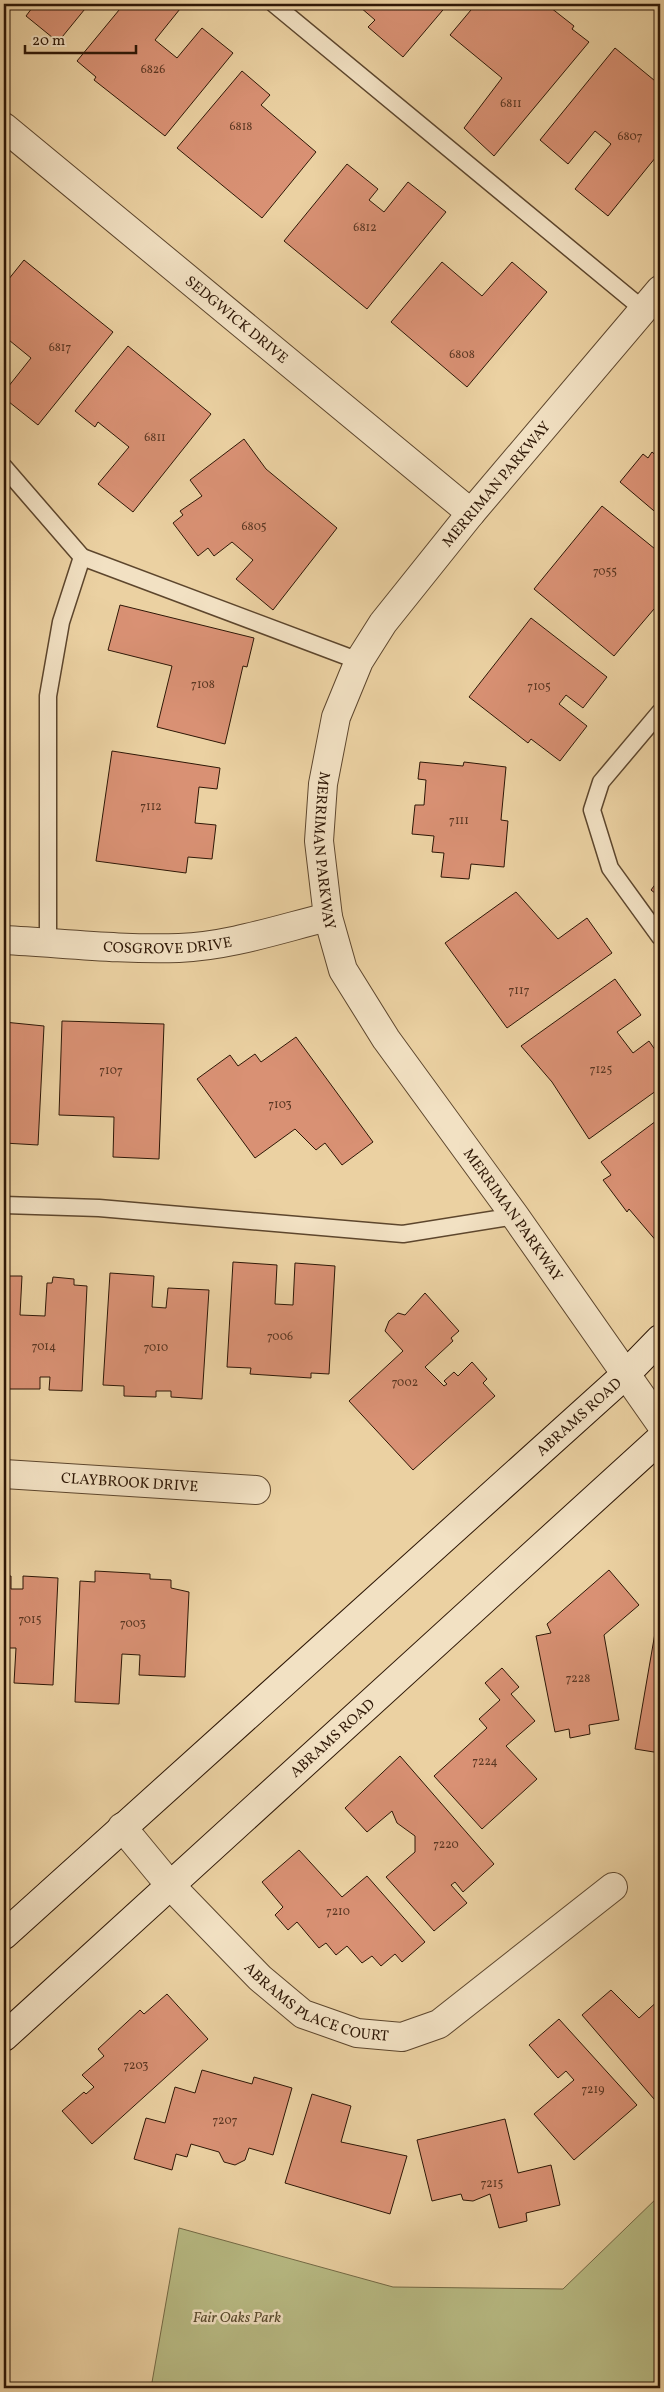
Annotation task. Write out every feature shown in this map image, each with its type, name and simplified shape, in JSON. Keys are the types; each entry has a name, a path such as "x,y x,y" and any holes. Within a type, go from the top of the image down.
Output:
{"street":[{"name":"SEDGWICK DRIVE","path":"4,127 470,513"},
{"name":"MERRIMAN PARKWAY","path":"652,300 470,513 384,623 359,661 336,717 323,784 319,841 328,917 343,970 386,1039 515,1216 594,1327 625,1375 660,1422"},
{"name":"COSGROVE DRIVE","path":"4,940 127,948 180,948 231,942 328,917"},
{"name":"ABRAMS ROAD","path":"4,1934 625,1375 660,1339"},
{"name":"ABRAMS ROAD","path":"4,2036 660,1439"},
{"name":"CLAYBROOK DRIVE","path":"4,1474 256,1490"},
{"name":"ABRAMS PLACE COURT","path":"122,1827 169,1884 260,1978 304,2014 357,2033 402,2037 439,2024 613,1887"}],"lane":[{"path":"274,4 652,300"},
{"path":"4,467 82,557 359,661"},
{"path":"48,942 48,696 60,622 82,557"},
{"path":"660,712 601,782 592,810 610,868 660,937"},
{"path":"4,1205 99,1208 403,1234 515,1216"}],"green space":[{"name":"Fair Oaks Park","path":"660,2195 660,2388 151,2388 179,2228 393,2287 563,2289"}],"building":[{"path":"35,4 89,4 58,42 26,16"},
{"path":"124,4 184,4 155,40 177,58 202,28 233,53 165,136 94,80 96,77 77,61"},
{"path":"363,4 448,4 403,57 368,27 375,20 360,7"},
{"path":"476,4 546,4 574,26 572,29 589,42 494,156 464,128 502,78 450,35"},
{"path":"615,48 660,85 660,152 608,216 575,189 611,144 595,131 568,164 540,140"},
{"path":"242,71 270,95 261,105 316,152 262,218 177,148"},
{"path":"347,164 378,189 369,200 384,212 408,182 446,212 367,309 284,241"},
{"path":"24,260 113,332 38,425 4,398 4,392 31,358 4,336 4,285"},
{"path":"442,262 482,296 512,262 547,292 467,387 391,322"},
{"path":"128,346 211,414 133,512 98,484 129,447 98,422 95,427 75,411"},
{"path":"244,439 266,469 337,528 273,610 236,579 253,560 232,542 214,556 208,548 198,556 173,523 183,515 180,511 202,496 190,480"},
{"path":"652,452 658,457 660,454 660,516 620,482 643,454 648,458"},
{"path":"602,506 660,553 660,614 654,609 614,656 534,589"},
{"path":"120,605 254,638 247,667 243,666 225,744 157,727 172,666 108,650"},
{"path":"531,618 607,677 583,708 566,695 559,704 587,726 560,761 531,739 528,743 469,697"},
{"path":"112,751 220,768 217,789 199,787 195,823 216,825 212,859 188,857 186,873 96,861"},
{"path":"420,762 463,766 464,762 506,767 501,820 508,821 504,867 471,864 469,879 441,877 444,853 432,852 434,836 412,834 415,805 424,805 426,780 418,779"},
{"path":"660,878 660,897 651,890"},
{"path":"516,892 558,939 587,918 612,953 507,1028 445,943"},
{"path":"615,979 641,1015 617,1032 633,1053 649,1041 660,1057 660,1088 589,1139 552,1082 521,1046"},
{"path":"62,1021 164,1024 159,1159 113,1157 114,1117 59,1115"},
{"path":"4,1022 44,1026 38,1145 4,1143"},
{"path":"296,1037 373,1142 342,1165 325,1143 316,1150 295,1129 255,1158 197,1079 230,1055 238,1066 255,1054 261,1062"},
{"path":"660,1118 660,1241 658,1243 629,1209 627,1212 603,1180 611,1175 601,1162"},
{"path":"233,1262 277,1265 275,1304 293,1305 295,1263 335,1266 329,1374 311,1373 311,1378 250,1374 251,1368 227,1367"},
{"path":"110,1273 154,1276 152,1307 166,1308 168,1288 209,1290 202,1399 171,1397 171,1391 156,1391 156,1397 124,1396 124,1386 103,1385"},
{"path":"4,1276 22,1276 20,1315 45,1316 47,1283 52,1283 53,1277 74,1279 74,1285 87,1286 82,1391 49,1390 50,1377 40,1377 40,1389 4,1389"},
{"path":"425,1293 459,1331 451,1338 453,1341 425,1367 444,1386 447,1384 444,1381 454,1372 458,1376 472,1362 487,1379 483,1383 495,1396 413,1470 349,1401 403,1351 385,1331 389,1321 398,1313 405,1315"},
{"path":"609,1570 639,1605 604,1635 619,1720 589,1725 590,1734 570,1738 569,1729 555,1732 536,1636 551,1633 547,1624"},
{"path":"95,1571 150,1574 150,1579 171,1580 171,1588 189,1592 185,1677 139,1675 140,1655 122,1654 119,1704 75,1702 80,1581 95,1582"},
{"path":"4,1576 11,1576 11,1589 23,1589 23,1576 58,1578 53,1685 14,1683 16,1648 4,1648"},
{"path":"660,1604 660,1753 635,1749"},
{"path":"502,1668 519,1687 511,1694 535,1721 506,1746 537,1779 482,1829 434,1776 487,1728 479,1719 500,1700 485,1683"},
{"path":"400,1756 494,1864 463,1892 455,1882 451,1885 467,1903 434,1931 386,1877 415,1852 415,1836 397,1823 392,1811 367,1832 345,1808"},
{"path":"299,1850 342,1897 367,1876 425,1942 402,1962 395,1954 381,1966 372,1956 362,1963 347,1946 336,1955 326,1943 319,1948 297,1922 288,1930 275,1915 283,1907 262,1882"},
{"path":"611,1990 639,2018 660,1999 660,2106 582,2015"},
{"path":"167,1994 208,2039 92,2144 62,2111 84,2092 86,2094 94,2087 82,2075 104,2056 98,2049 140,2010 144,2014"},
{"path":"559,2019 637,2105 574,2160 534,2114 574,2080 566,2071 558,2078 529,2045"},
{"path":"202,2070 252,2084 254,2077 292,2088 273,2155 249,2148 245,2160 235,2165 224,2162 219,2152 191,2144 187,2157 176,2154 172,2170 134,2159 146,2118 165,2123 175,2087 195,2093"},
{"path":"312,2094 351,2106 341,2142 407,2156 390,2214 285,2183"},
{"path":"505,2119 518,2173 551,2165 560,2205 526,2213 527,2221 499,2228 490,2194 473,2201 463,2200 461,2194 432,2201 417,2140"}]}
